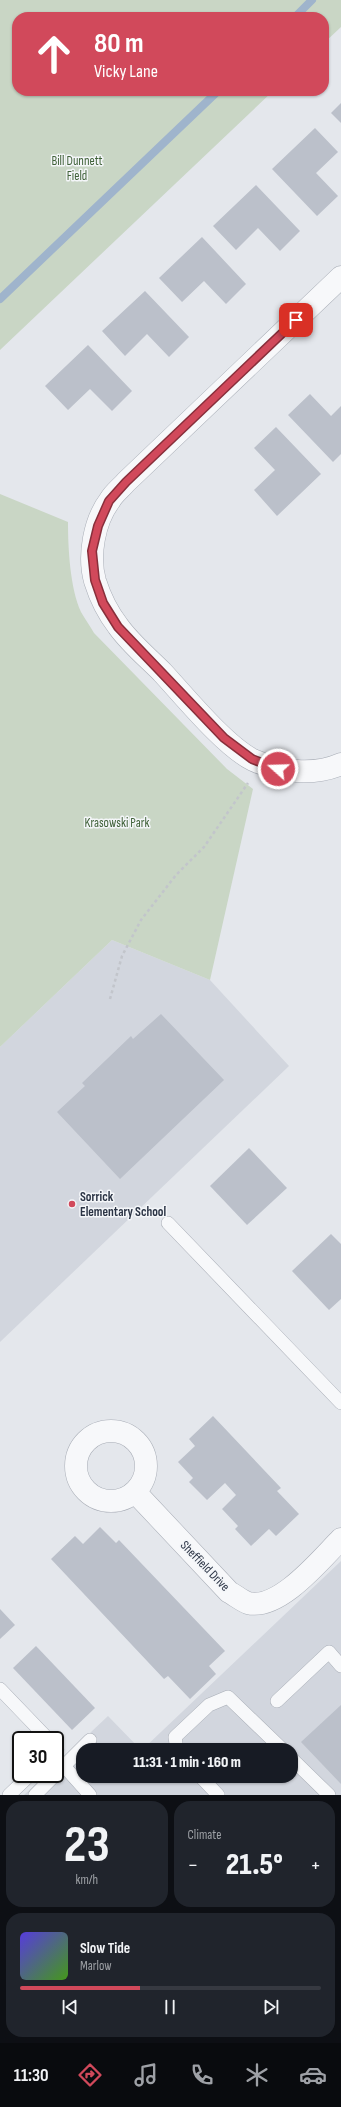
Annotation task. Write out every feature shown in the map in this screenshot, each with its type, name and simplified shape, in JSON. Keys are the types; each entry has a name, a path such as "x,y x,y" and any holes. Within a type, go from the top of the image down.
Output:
{"street":[{"path":"341,277 126,482 109,501 98,526 92,551 95,580 103,603 118,627 224,738 252,759 278,769 303,771 331,769 341,764"},
{"name":"Sheffield Drive","path":"135,1492 229,1592 248,1603 265,1602 284,1594 341,1539"}],"lane":[{"path":"168,1224 341,1403"},
{"path":"277,1701 329,1652 341,1666"},
{"path":"0,1689 40,1731"},
{"path":"176,1743 175,1737 209,1704 228,1697 276,1743"},
{"path":"90,1740 64,1766 90,1795"},
{"path":"298,1765 329,1795"},
{"path":"9,1795 22,1783"},
{"path":"35,1795 47,1783"},
{"path":"207,1783 218,1795"}],"path":[{"path":"110,999 122,956 141,920 176,875 204,847 226,818 262,763"}],"shaded area":[{"name":"Sorrick Elementary School","path":"112,940 210,980 289,1066 0,1342 0,1047"},
{"path":"341,1561 341,1795 24,1795 37,1783 64,1783 64,1758 76,1746 76,1783 298,1783 298,1743 149,1743"},
{"path":"108,1716 134,1743 79,1743"}],"green space":[{"name":"Bill Dunnett Field","path":"0,0 341,0 341,27 329,38 329,12 12,12 12,96 268,96 0,350"},
{"name":"Krasowski Park","path":"0,494 68,522 69,556 74,591 81,612 94,633 227,769 253,789 210,980 112,940 0,1047"}],"building":[{"path":"341,103 341,123 331,113"},
{"path":"315,128 338,152 316,173 338,196 317,216 272,169"},
{"path":"256,185 300,231 280,251 258,228 236,250 213,226"},
{"path":"202,237 246,284 226,304 204,281 182,302 159,278"},
{"path":"145,291 189,337 169,357 147,334 125,356 102,331"},
{"path":"88,345 132,391 112,411 90,389 68,410 45,386"},
{"path":"310,394 331,416 341,406 341,454 333,462 288,415"},
{"path":"276,427 321,474 277,516 254,490 275,470 254,448"},
{"path":"161,1014 224,1080 120,1179 57,1112 85,1086 82,1083 131,1036 133,1039"},
{"path":"249,1148 287,1188 247,1225 210,1186"},
{"path":"331,1234 341,1244 341,1299 329,1310 292,1271"},
{"path":"213,1416 281,1488 277,1491 299,1514 276,1536 269,1529 251,1546 235,1529 238,1526 222,1509 236,1495 225,1483 207,1500 189,1482 193,1478 178,1462 195,1446 189,1439"},
{"path":"100,1527 116,1543 119,1540 225,1651 209,1666 216,1674 190,1699 168,1676 164,1679 51,1559 75,1536 83,1544"},
{"path":"0,1609 15,1625 0,1639"},
{"path":"36,1646 95,1708 72,1730 13,1668"},
{"path":"341,1705 341,1784 301,1742"}],"waterway":[{"path":"300,12 312,0"},
{"path":"0,299 213,96"}],"place":[{"name":"Sorrick Elementary School","path":"72,1204"}],"route":[{"path":"278,769 252,759 224,738 118,627 103,603 95,580 92,551 98,526 109,501 126,482 296,320"}]}
